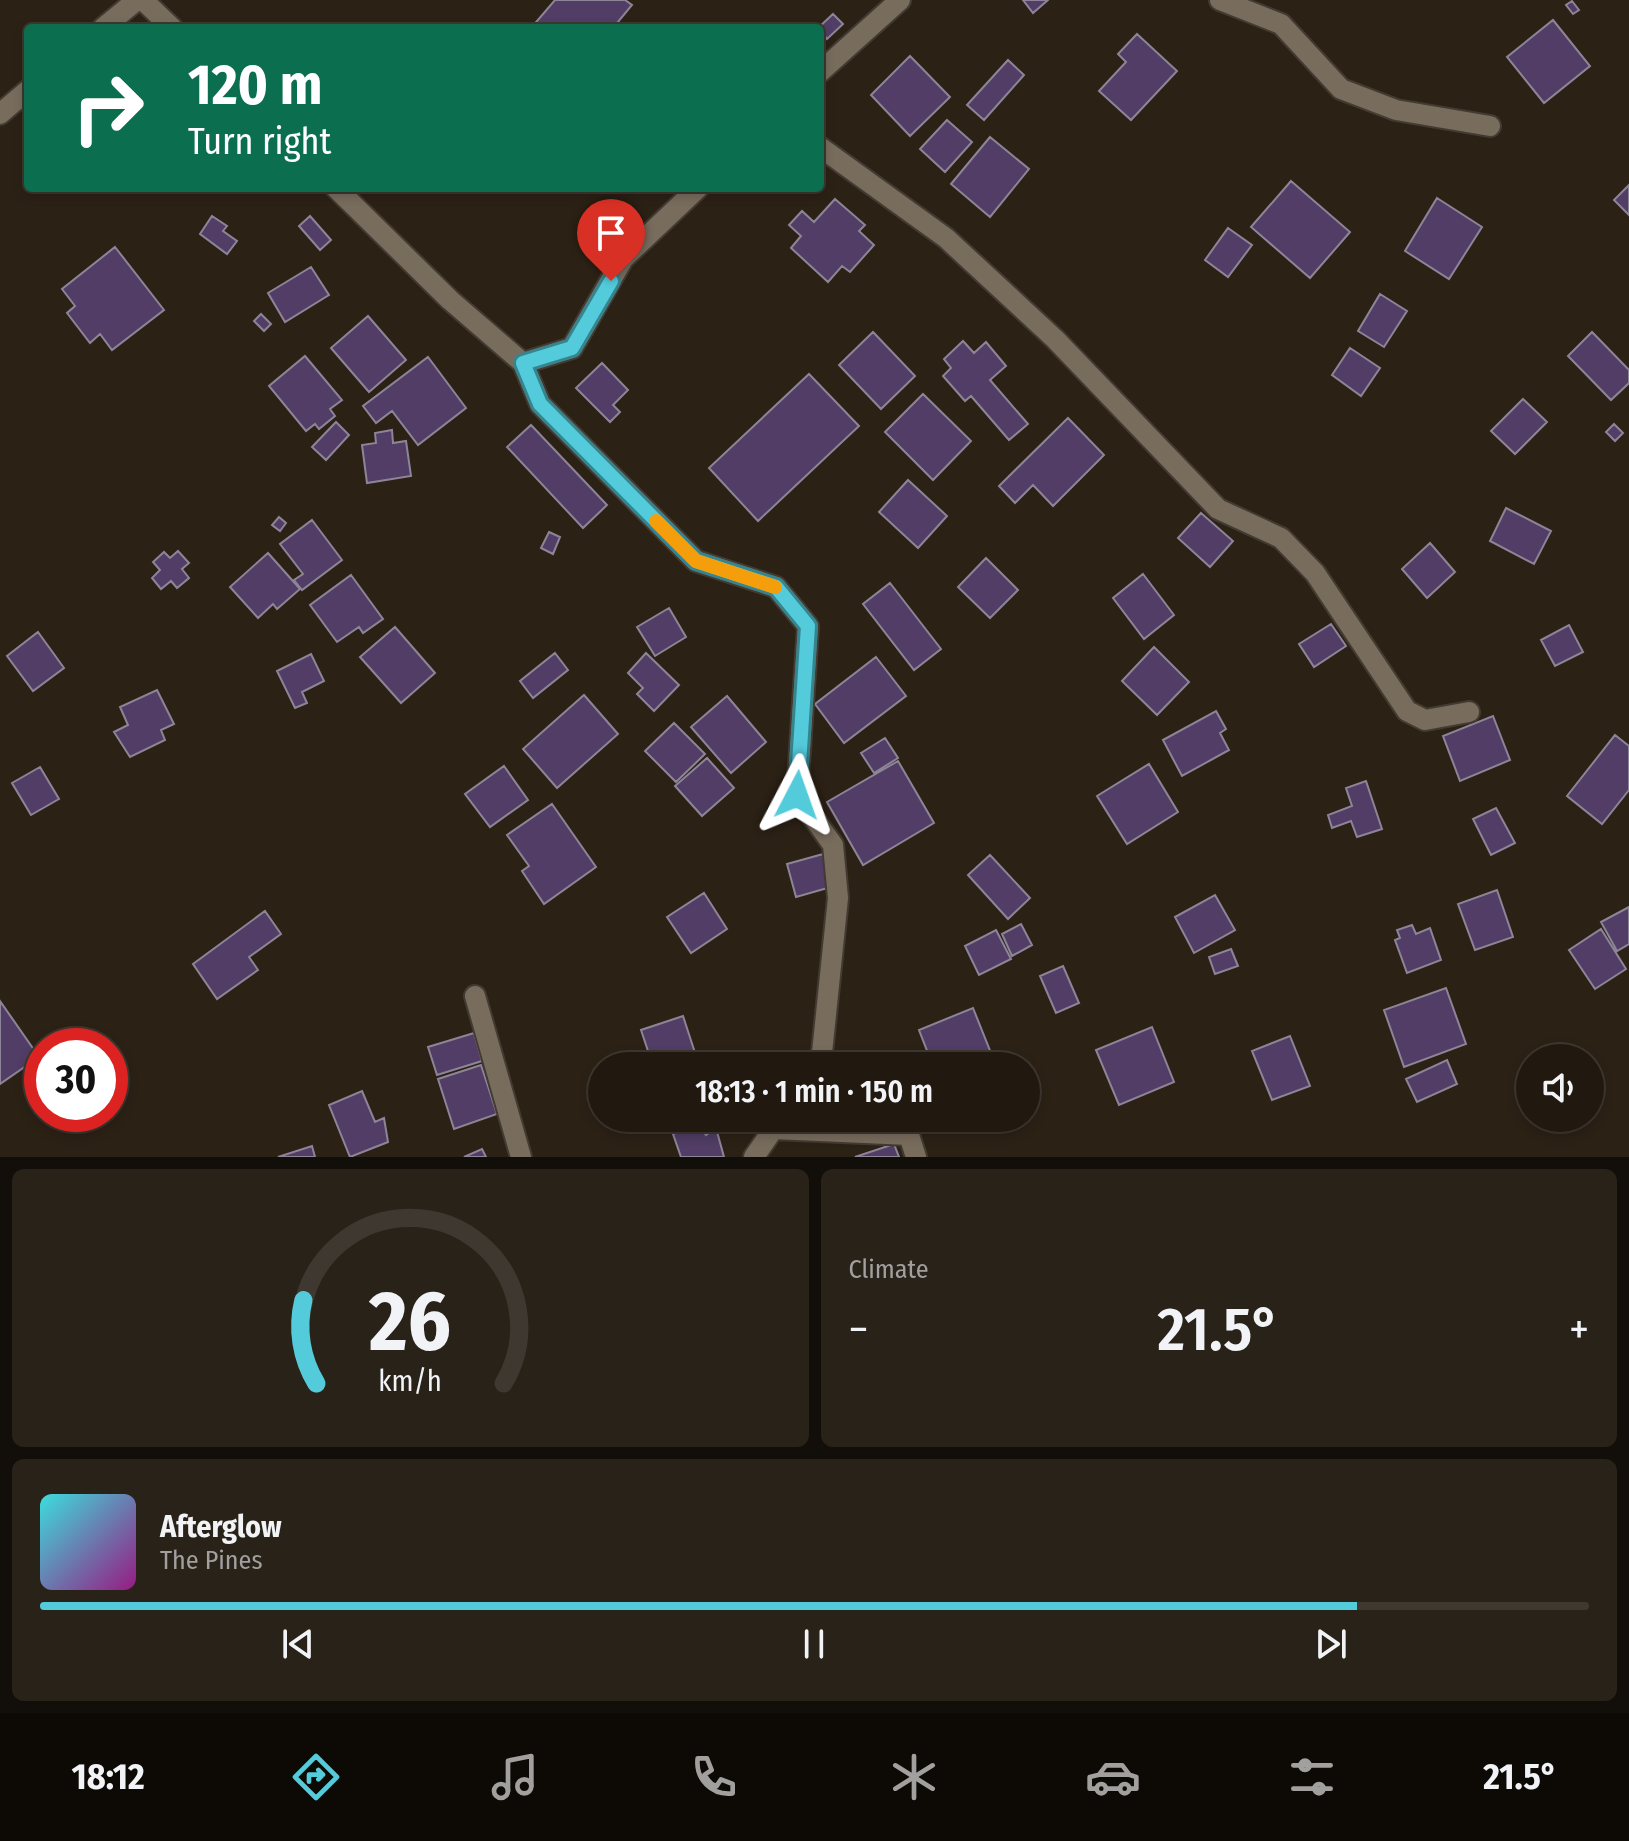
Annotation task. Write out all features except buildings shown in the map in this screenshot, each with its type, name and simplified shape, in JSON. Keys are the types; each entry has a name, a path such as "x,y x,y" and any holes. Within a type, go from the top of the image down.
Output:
{"street":[{"path":"108,24 137,0"},
{"path":"143,0 168,24"},
{"path":"824,68 900,0"},
{"path":"1220,0 1281,24 1341,89 1396,110 1490,126"},
{"path":"0,114 24,93"},
{"path":"824,150 946,238 1055,339 1218,509 1281,538 1315,573 1407,711 1425,720 1469,712"},
{"path":"340,192 450,300 523,363 540,404 696,561 776,587 808,626 797,795 833,845 838,898 822,1052"},
{"path":"523,363 572,348 623,259 694,192"},
{"path":"475,996 521,1157"},
{"path":"754,1157 772,1132"},
{"path":"873,1132 909,1135 916,1157"}],"slow traffic":[{"path":"656,521 696,561 775,587"}],"route":[{"path":"611,281 572,348 523,363 540,404 696,561 776,587 808,626 797,795"}]}
